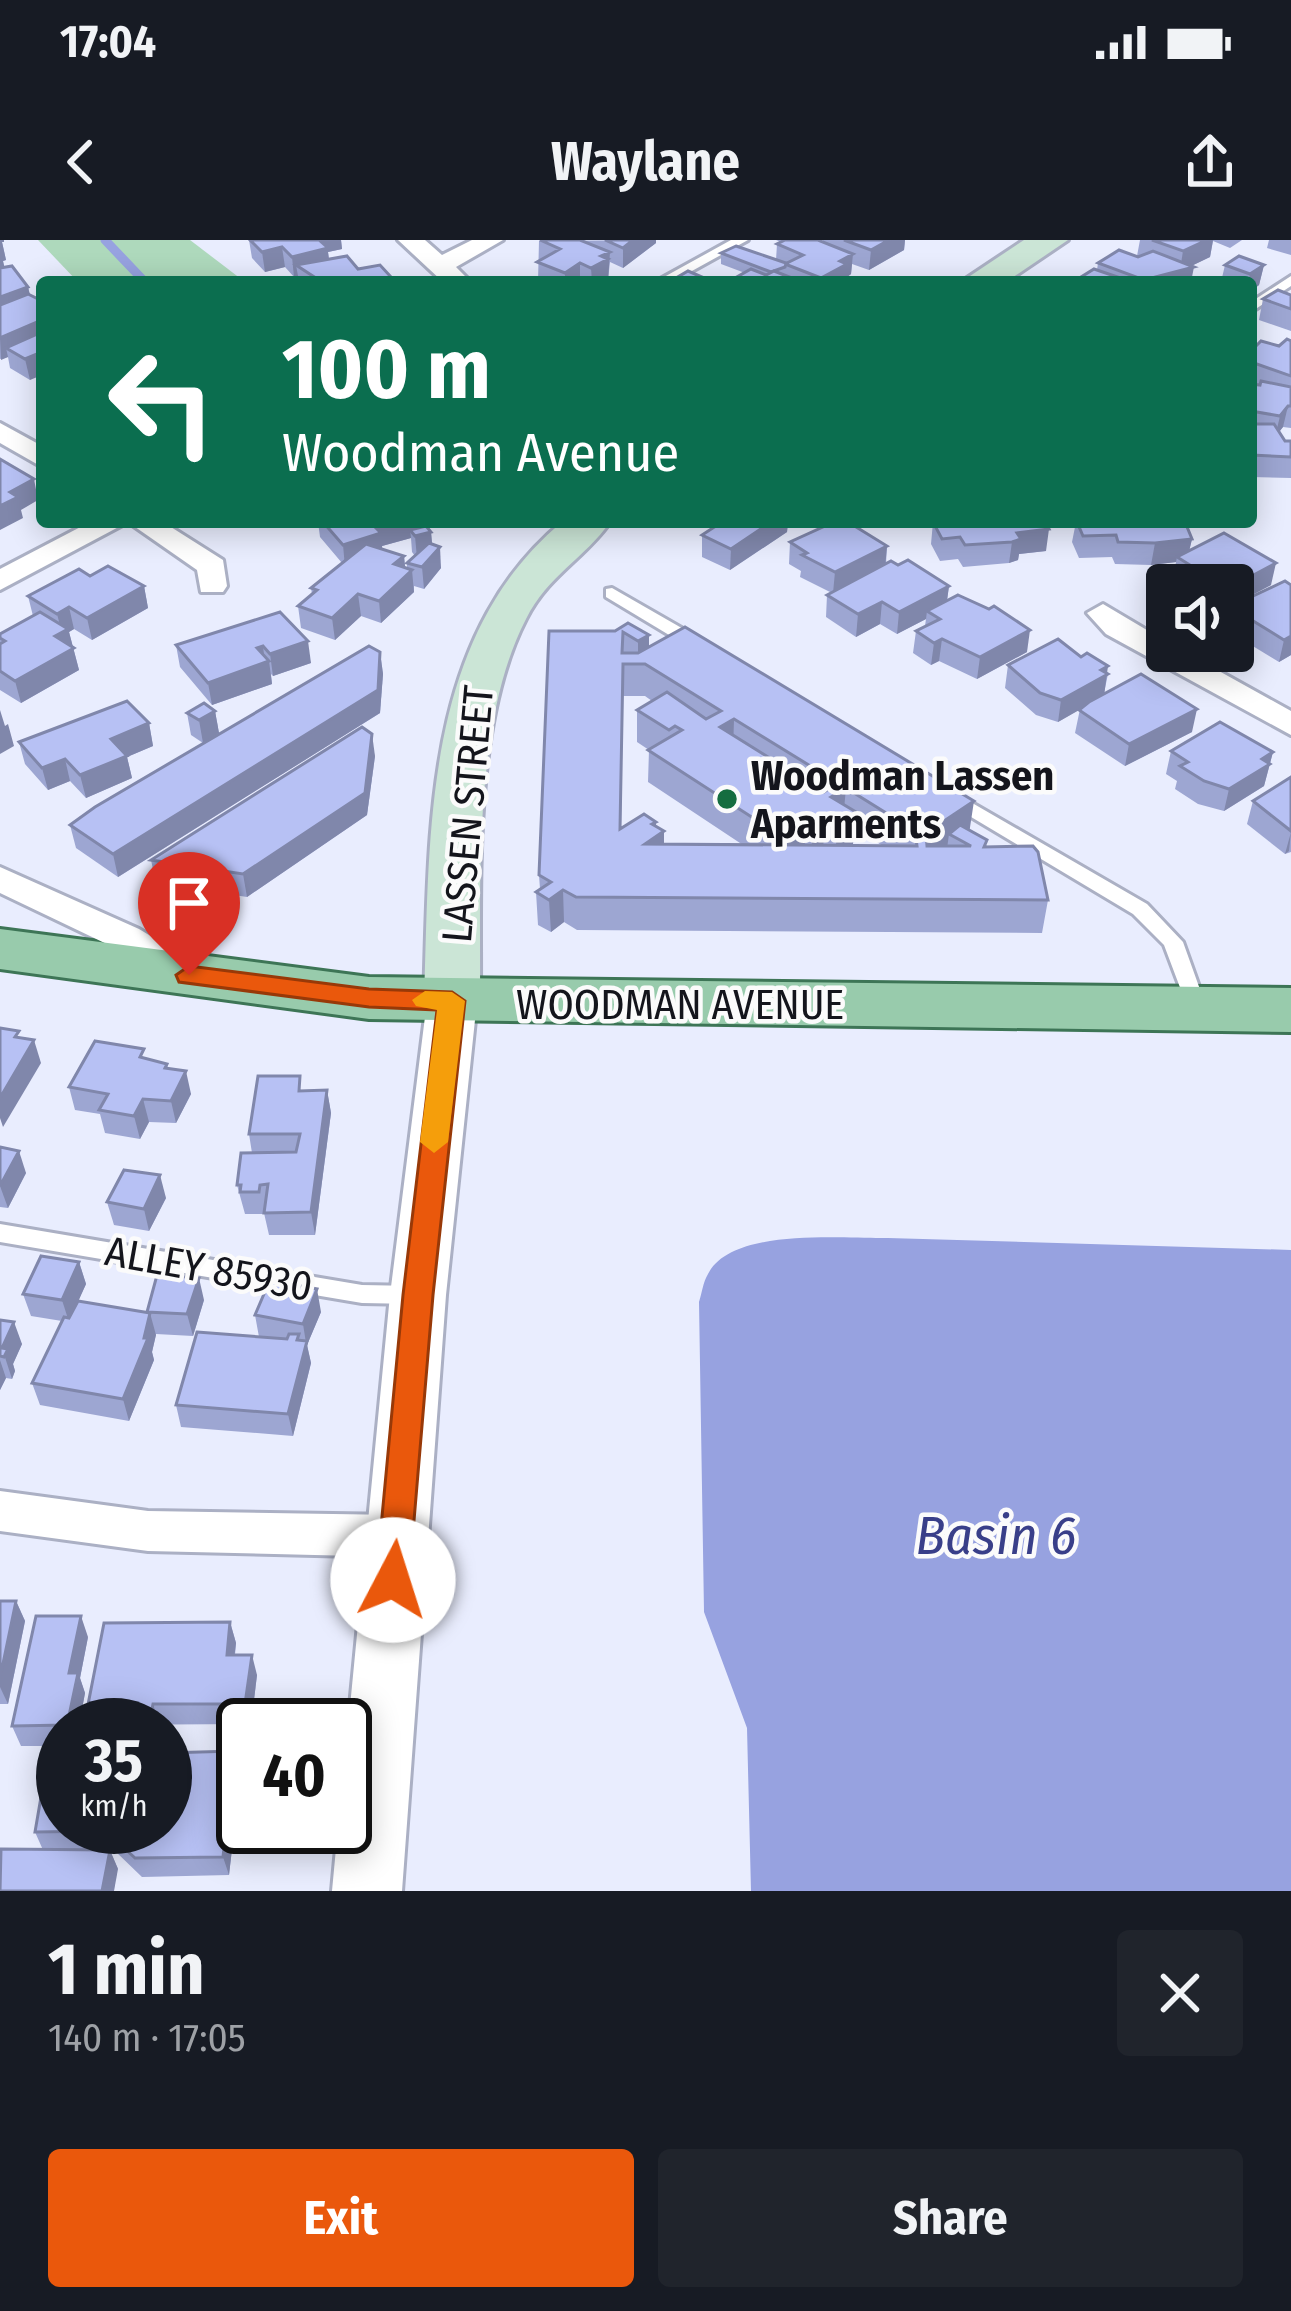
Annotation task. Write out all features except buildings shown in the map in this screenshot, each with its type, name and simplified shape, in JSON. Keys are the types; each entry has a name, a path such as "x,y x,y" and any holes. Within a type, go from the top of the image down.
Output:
{"main road":[{"path":"990,276 1050,240"},
{"name":"LASSEN STREET","path":"452,1001 460,833 475,688 512,599 539,564 581,528"},
{"name":"WOODMAN AVENUE","path":"0,949 369,998 1291,1010"}],"street":[{"path":"410,240 449,274 491,240"},
{"path":"0,431 36,454"},
{"path":"0,581 101,528"},
{"path":"152,528 212,566 212,586"},
{"path":"1103,613 1117,627 1291,724"},
{"path":"0,879 126,938 189,975"},
{"path":"367,1891 418,1295 452,1001"},
{"path":"0,1511 148,1531 397,1536"}],"lane":[{"path":"673,276 741,240"},
{"path":"1257,304 1291,280"},
{"path":"612,593 713,654"},
{"path":"937,788 1139,909 1173,942 1198,1010"},
{"name":"ALLEY 85930","path":"0,1233 362,1294 418,1295"}],"green space":[{"path":"38,240 190,240 237,276 72,276"}],"water":[{"name":"Basin 6","path":"790,1239 1291,1250 1291,1891 751,1891 747,1728 704,1612 699,1302 708,1274 721,1259 740,1249"}],"waterway":[{"path":"105,240 139,276"}],"slow traffic":[{"path":"425,1000 452,1001 434,1142"}],"place":[{"name":"Woodman Lassen Aparments","path":"727,799"}],"route":[{"path":"189,975 369,998 452,1001 418,1295 393,1580"}]}
